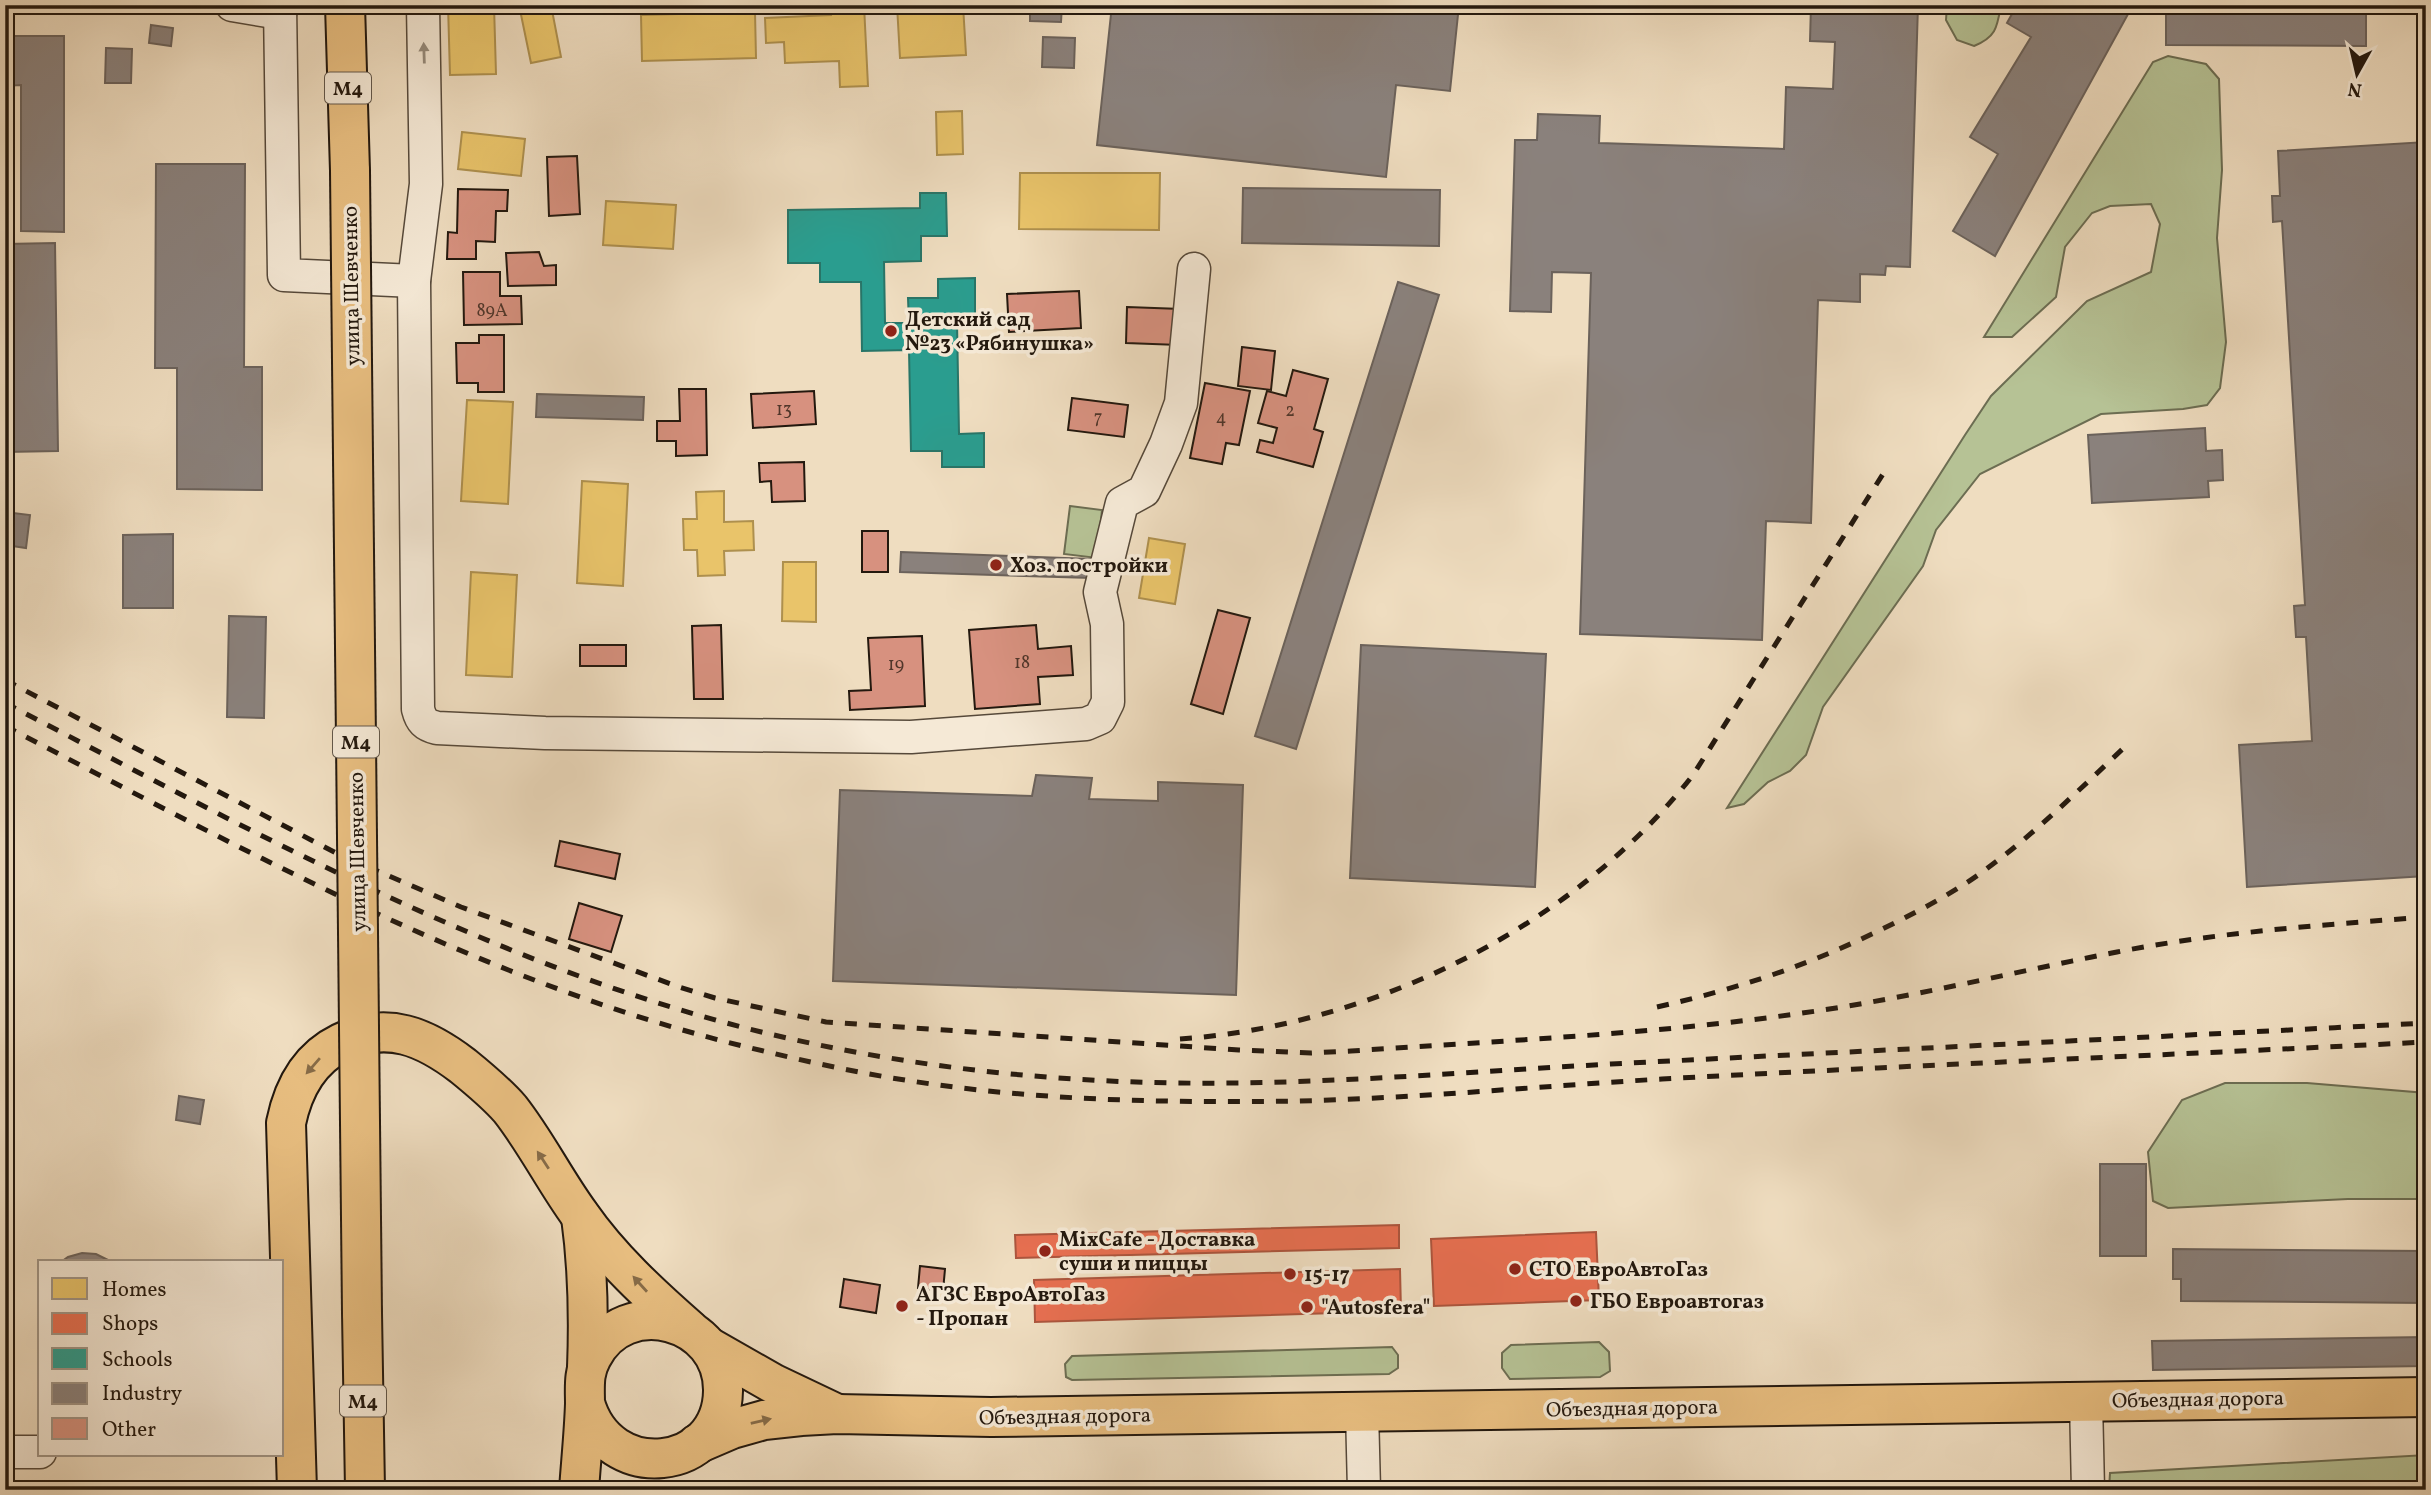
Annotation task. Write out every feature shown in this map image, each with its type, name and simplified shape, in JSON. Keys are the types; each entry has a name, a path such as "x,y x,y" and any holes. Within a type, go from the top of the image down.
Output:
{"main road":[{"name":"улица Шевченко","path":"345,5 350,171 365,1490"},
{"path":"292,1466 286,1123 290,1103 298,1084 323,1054 350,1039 384,1033 407,1035 428,1042 480,1079 509,1109 580,1217 648,1293 700,1339 722,1377 723,1398 717,1419 641,1490"},
{"path":"579,1490 589,1319 588,1267 580,1217"},
{"path":"685,1450 663,1458 639,1457 608,1442 593,1424 586,1385 601,1343 611,1334 636,1322 664,1320 774,1384 837,1413"},
{"name":"Объездная дорога","path":"685,1450 732,1429 764,1420 837,1413 991,1417 2426,1397"}],"street":[{"path":"232,5 280,9 285,275 414,281"},
{"path":"423,5 426,184 414,281 418,709 421,719 428,726 545,733 911,737 1086,724 1101,718 1108,702 1107,624 1100,592 1122,503 1144,491 1181,403 1194,269"},
{"path":"2086,1401 2088,1490"},
{"path":"1362,1411 1364,1490"},
{"path":"5,1452 38,1452"}],"green space":[{"path":"1947,5 2001,5 1994,31 1987,39 1974,46 1957,40 1946,20"},
{"path":"2168,56 2206,64 2219,79 2222,170 2217,238 2226,342 2220,388 2207,405 2101,414 1980,474 1936,530 1923,566 1823,707 1806,755 1790,771 1768,782 1744,804 1727,808 1991,396 2087,301 2151,272 2160,224 2151,204 2110,206 2092,213 2065,247 2056,297 2012,337 1984,337 2153,62"},
{"path":"1070,506 1102,510 1097,558 1064,554"},
{"path":"2225,1083 2307,1083 2426,1093 2426,1199 2348,1199 2168,1208 2153,1201 2148,1152 2182,1100"},
{"path":"1599,1342 1609,1352 1610,1371 1600,1377 1510,1379 1502,1368 1502,1353 1511,1345"},
{"path":"1392,1347 1398,1355 1398,1368 1389,1374 1072,1380 1066,1377 1065,1364 1072,1356"},
{"path":"2426,1455 2426,1490 2109,1490 2110,1473"}],"building: Homes":[{"path":"448,5 494,5 496,74 450,75"},
{"path":"519,5 551,5 561,57 531,63"},
{"path":"830,5 864,5 868,86 840,87 839,61 785,63 784,42 766,43 765,18 831,15"},
{"path":"897,5 963,5 966,55 900,58"},
{"path":"755,12 756,58 642,61 641,15"},
{"path":"962,111 963,154 937,155 936,112"},
{"path":"462,132 525,139 521,176 458,169"},
{"path":"1020,173 1160,173 1159,230 1019,229"},
{"path":"606,201 676,205 673,249 603,245"},
{"path":"467,400 513,402 508,504 461,501"},
{"path":"582,481 628,484 623,586 577,583"},
{"path":"724,491 724,522 753,521 754,550 724,551 725,575 698,576 697,550 684,550 683,519 697,519 696,492"},
{"path":"1149,538 1185,544 1175,604 1139,598"},
{"path":"783,562 816,562 816,622 782,621"},
{"path":"471,572 517,575 512,677 466,675"}],"building: Shops":[{"path":"1399,1225 1399,1248 1016,1258 1015,1235"},
{"name":"СТО ЕвроАвтоГаз","path":"1596,1232 1599,1300 1434,1306 1431,1239"},
{"path":"1400,1269 1401,1311 1035,1322 1034,1280"}],"building: Schools":[{"path":"920,193 946,193 947,236 921,236 921,261 884,262 885,323 909,323 908,298 938,298 938,279 975,278 975,322 957,322 959,434 984,433 984,467 942,467 942,451 911,451 909,350 862,351 861,282 820,282 820,263 788,263 788,210 920,208"}],"building: Industry":[{"path":"1030,5 1062,5 1061,22 1030,21"},
{"path":"1112,5 1459,5 1450,91 1396,85 1386,177 1097,145"},
{"path":"1811,5 1918,5 1910,267 1886,266 1885,275 1860,274 1860,302 1818,300 1811,523 1766,521 1762,640 1580,634 1591,273 1552,272 1551,312 1510,311 1515,140 1537,140 1538,114 1600,116 1599,143 1784,149 1786,87 1833,89 1835,42 1810,41"},
{"path":"2017,5 2133,5 1995,256 1953,231 1998,154 1970,137 2031,37 2007,23"},
{"path":"2166,5 2366,5 2366,46 2166,45"},
{"path":"151,25 173,28 171,46 149,43"},
{"path":"5,36 64,36 64,232 21,231 21,85 5,86"},
{"path":"1043,37 1075,38 1074,68 1042,67"},
{"path":"106,48 132,49 131,83 105,83"},
{"path":"2426,142 2426,876 2247,887 2239,745 2312,741 2306,637 2296,637 2294,606 2305,605 2282,221 2273,222 2272,196 2280,196 2278,151"},
{"path":"156,164 245,164 244,367 262,367 262,490 177,489 177,368 155,368"},
{"path":"1243,188 1440,190 1439,246 1242,243"},
{"path":"55,243 58,451 5,452 5,244"},
{"path":"1398,282 1439,295 1296,749 1255,736"},
{"path":"537,394 644,397 643,420 536,417"},
{"path":"2205,428 2206,451 2222,450 2223,480 2208,481 2209,497 2092,503 2088,435"},
{"path":"5,512 30,515 26,548 5,545"},
{"path":"173,534 173,608 123,608 123,535"},
{"name":"Хоз. постройки","path":"901,552 1092,559 1091,578 900,572"},
{"path":"229,616 266,617 264,718 227,717"},
{"path":"1361,645 1546,654 1535,887 1350,878"},
{"path":"1036,775 1092,778 1089,799 1158,801 1158,782 1243,785 1236,995 833,981 840,790 1032,796"},
{"path":"179,1096 204,1100 200,1124 176,1120"},
{"path":"2100,1164 2146,1164 2146,1256 2100,1256"},
{"path":"2173,1249 2426,1251 2426,1303 2181,1301 2181,1279 2173,1279"},
{"path":"82,1253 96,1254 108,1260 64,1260"},
{"path":"2426,1337 2426,1366 2153,1370 2152,1341"}],"building: Other":[{"path":"577,156 580,214 549,216 547,157"},
{"path":"458,189 508,190 507,211 496,211 495,242 476,241 476,259 447,259 448,232 457,233"},
{"path":"539,252 544,266 556,265 556,285 508,286 506,253"},
{"path":"463,272 500,272 500,296 521,296 522,324 464,325"},
{"path":"1079,291 1081,328 1009,332 1007,294"},
{"path":"1127,307 1181,309 1179,345 1126,343"},
{"path":"479,335 504,335 504,392 478,392 478,383 457,383 456,343 479,343"},
{"path":"1242,347 1275,351 1271,390 1238,386"},
{"path":"1293,370 1328,379 1314,429 1323,432 1313,467 1257,452 1260,440 1273,443 1277,428 1258,423 1267,391 1286,396"},
{"path":"1205,383 1250,391 1239,445 1226,443 1222,464 1190,458"},
{"path":"679,389 706,389 707,455 676,456 676,441 657,441 657,421 680,421"},
{"path":"814,391 816,424 753,428 751,394"},
{"path":"1072,398 1128,405 1124,437 1068,430"},
{"path":"804,462 805,501 772,502 771,481 760,482 759,463"},
{"path":"862,531 888,531 888,572 862,572"},
{"path":"1218,610 1250,618 1223,714 1191,704"},
{"path":"721,625 723,699 694,699 692,626"},
{"path":"1036,625 1038,649 1071,646 1073,675 1038,677 1040,704 975,709 969,630"},
{"path":"922,636 925,706 850,710 849,691 871,690 868,638"},
{"path":"580,645 626,645 626,666 580,666"},
{"path":"560,841 620,854 615,879 555,866"},
{"path":"579,903 622,916 611,952 569,939"},
{"path":"920,1266 945,1269 943,1291 918,1288"},
{"path":"844,1279 880,1285 876,1313 840,1307"}],"railway":[{"path":"1180,1039 1252,1030 1324,1014 1395,990 1464,959 1529,922 1590,879 1645,829 1693,775 1888,466"},
{"path":"5,680 336,853 461,907 679,987 715,998 826,1022 1311,1053 1528,1040 1706,1025 1823,1010 2155,945 2271,930 2426,917"},
{"path":"5,703 290,850 483,939 684,1011 787,1038 947,1067 1110,1081 1298,1082 2426,1023"},
{"path":"5,726 186,820 369,910 557,989 653,1021 751,1048 871,1074 959,1088 1105,1099 1299,1101 1757,1074 2426,1042"},
{"path":"1657,1007 1714,993 1794,967 1889,926 1931,904 1972,879 2023,840 2130,742"}],"place":[{"name":"Детский сад №23 «Рябинушка»","path":"891,331"},
{"name":"Хоз. постройки","path":"996,565"},
{"name":"MixCafe - Доставка суши и пиццы","path":"1045,1251"},
{"name":"СТО ЕвроАвтоГаз","path":"1515,1269"},
{"name":"15-17","path":"1290,1274"},
{"name":"ГБО Евроавтогаз","path":"1576,1301"},
{"name":"АГЗС ЕвроАвтоГаз - Пропан","path":"902,1306"},
{"name":"\"Autosfera\"","path":"1307,1307"}]}
